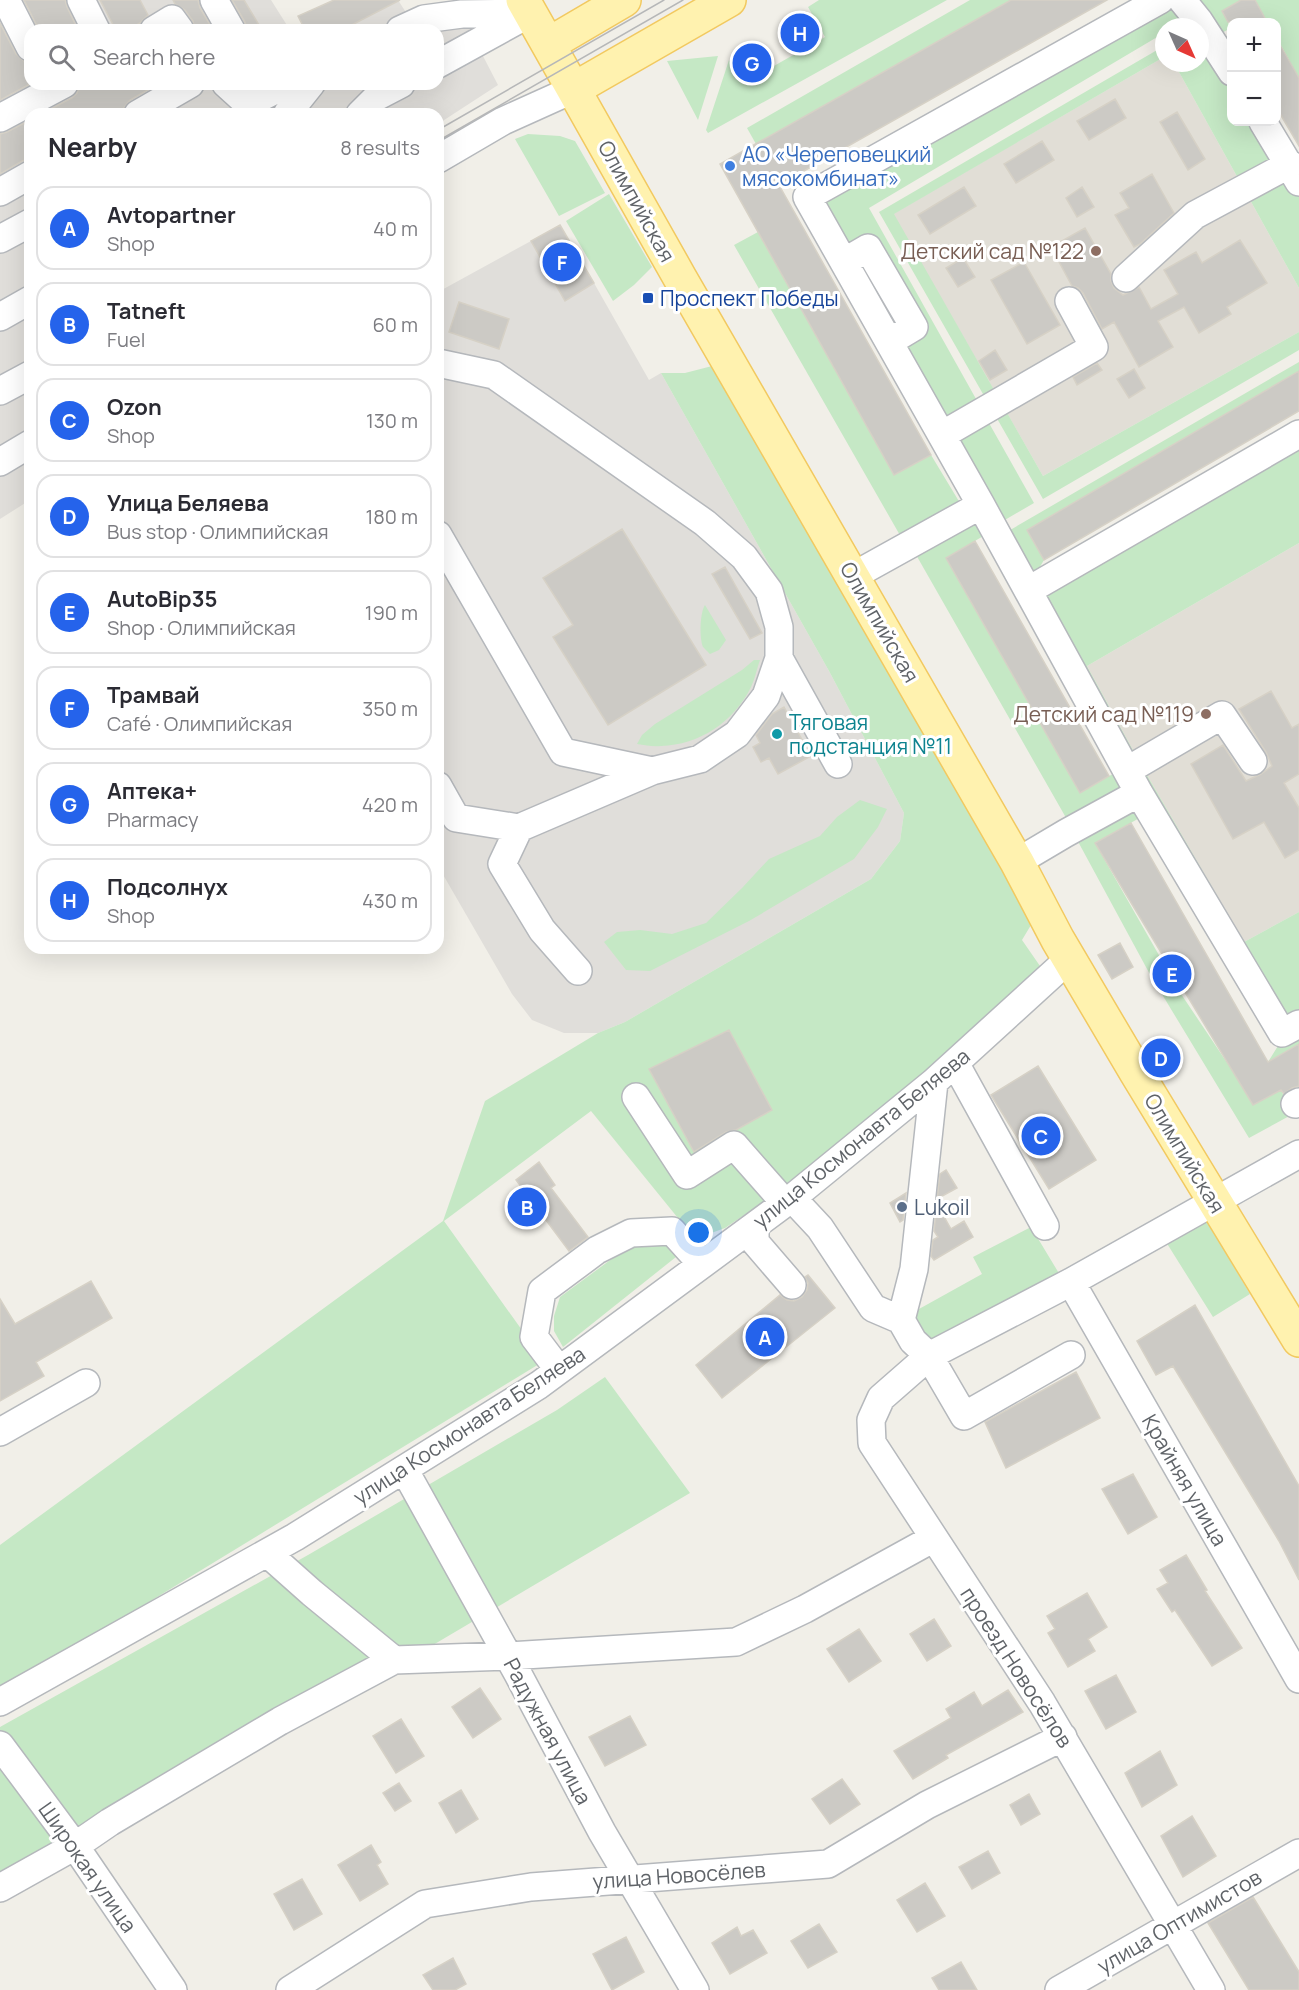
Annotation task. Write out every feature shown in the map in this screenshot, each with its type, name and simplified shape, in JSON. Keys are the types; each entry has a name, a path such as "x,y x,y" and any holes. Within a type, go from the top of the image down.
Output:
{"main road":[{"path":"549,44 624,0"},
{"path":"574,89 729,0"},
{"name":"Олимпийская","path":"527,7 680,278 1017,862 1069,959 1299,1340"}],"street":[{"path":"6,0 24,35"},
{"path":"81,0 93,24"},
{"path":"214,0 228,24"},
{"path":"414,0 419,8 435,0"},
{"path":"1160,0 807,197 1134,781 1282,1033 1299,1024"},
{"path":"1182,0 1199,21 1227,64"},
{"path":"413,24 424,19 527,7"},
{"path":"444,60 527,7"},
{"path":"444,155 503,121 574,89"},
{"path":"0,118 48,90"},
{"path":"148,108 180,90"},
{"path":"242,90 258,96"},
{"path":"292,108 306,90"},
{"path":"366,108 378,96 390,90"},
{"path":"1126,278 1195,215 1294,173 1265,126"},
{"path":"0,192 24,178"},
{"path":"0,239 24,226"},
{"path":"942,435 1094,347 1068,301"},
{"path":"0,317 24,303"},
{"path":"444,364 494,375 712,530 744,557 769,591 779,627 779,658 766,696 737,734 700,759 652,771 519,828 456,818 444,797"},
{"path":"0,392 24,378"},
{"path":"1029,590 1299,434"},
{"path":"0,462 24,448"},
{"path":"853,576 981,505"},
{"path":"444,545 563,752 652,771"},
{"path":"779,658 838,764"},
{"path":"1017,862 1066,833 1222,715 1253,761"},
{"path":"519,828 502,864 542,930 578,971"},
{"name":"улица Космонавта Беляева","path":"0,1702 267,1553 539,1385 789,1200 934,1082 1069,959"},
{"path":"955,1063 1045,1226"},
{"path":"901,1320 914,1269 934,1082"},
{"path":"636,1097 687,1175 734,1145 820,1228 873,1308 901,1320 913,1341 929,1356 964,1416 1071,1355"},
{"path":"1215,1202 1299,1154"},
{"name":"проезд Новосёлов","path":"1211,1990 1042,1703 872,1443 871,1420 881,1398 929,1356 1071,1282 1215,1202"},
{"path":"755,1226 754,1242 792,1285"},
{"path":"559,1370 534,1337 542,1292 597,1250 631,1233 672,1231 701,1263"},
{"name":"Крайняя улица","path":"1071,1282 1299,1679"},
{"path":"0,1431 86,1383"},
{"name":"Радужная улица","path":"404,1469 602,1832 695,1990"},
{"path":"0,1888 75,1846 120,1816 280,1721 394,1660 508,1656 736,1642 805,1609 934,1538"},
{"path":"267,1553 394,1660"},
{"name":"улица Новосёлев","path":"290,1990 425,1904 531,1887 828,1863 927,1805 1063,1737"},
{"name":"Широкая улица","path":"0,1745 75,1846 173,1990"},
{"name":"улица Оптимистов","path":"1059,1990 1299,1853"}],"shaded area":[{"path":"0,0 271,0 286,24 24,24 24,90 444,90 444,24 309,24 358,0 398,0 407,14 456,4 498,85 444,120 444,108 24,108 24,504 0,519"},
{"name":"Детский сад №122","path":"1155,62 1155,72 1179,72 1299,288 1299,332 1043,476 893,214"},
{"path":"531,241 594,283 649,380 661,373 829,671 904,813 900,841 871,879 625,1022 598,1033 564,1033 532,1020 512,994 444,876 444,289"},
{"name":"Детский сад №119","path":"1299,543 1299,912 1244,942 1140,763 1087,666"}],"green space":[{"path":"819,0 947,0 708,133 706,130 729,60 742,84 825,37 808,7"},
{"path":"970,0 1011,0 756,144 747,128"},
{"path":"1168,0 1197,13 1189,18 1155,18 1155,38 869,208 980,406 943,427 898,345 923,329 871,240 846,253 815,201"},
{"path":"1197,0 1241,0 1222,11 1227,20 1227,30 1218,35"},
{"path":"1255,0 1299,0 1299,78 1281,45 1281,18 1265,18"},
{"path":"1209,40 1227,67 1227,126 1261,126 1299,194 1299,288 1179,72 1209,72"},
{"path":"1155,51 1155,62 894,214 1043,476 1299,332 1299,350 1043,499 879,212"},
{"path":"718,56 698,120 667,61"},
{"path":"528,134 560,136 575,141 605,193 559,216 515,139"},
{"path":"609,194 652,267 613,301 566,221"},
{"path":"758,232 894,475 931,455 960,503 901,537 734,245"},
{"path":"1299,362 1299,371 1027,530 1044,560 1032,580 1005,533"},
{"path":"716,365 1037,915 1022,940 1040,966 925,1073 778,1192 725,1228 695,1239 591,1111 444,1221 544,1361 80,1644 0,1689 0,1545 443,1221 485,1101 598,1033 625,1022 871,879 900,841 904,813 829,671 661,373 685,373"},
{"path":"985,416 1034,503 998,524 949,437"},
{"path":"1299,443 1299,543 1087,666 1140,763 1244,942 1299,912 1299,1044 1268,1062 1281,1041 1037,595"},
{"path":"976,518 985,535 946,558 1080,793 1118,771 1128,789 1069,823 915,553"},
{"path":"705,605 726,640 719,650 710,654 703,647 701,638 701,619"},
{"path":"754,660 760,660 744,700 725,721 714,729 702,736 675,745 637,744 642,735 655,724 742,670"},
{"path":"860,800 887,809 878,827 854,859 749,921 650,971 626,970 604,942 617,932 640,930 672,934 706,923 769,859 820,836 837,817"},
{"path":"1135,803 1143,816 1095,843 1168,971 1153,980 1075,836"},
{"path":"1171,979 1253,1105 1281,1090 1293,1114 1249,1138 1157,986"},
{"path":"1207,1221 1250,1294 1213,1317 1166,1242"},
{"path":"1031,1227 1060,1275 926,1343 910,1323 919,1309 982,1274 973,1257"},
{"path":"670,1241 681,1253 563,1347 554,1331 554,1316 560,1297 632,1244"},
{"path":"605,1377 690,1493 0,1901 0,1727 308,1555 557,1410"}],"building":[{"path":"24,0 65,0 75,24 36,24"},
{"path":"100,0 140,0 148,15 138,24 113,24"},
{"path":"173,0 198,0 209,24 194,24 185,10"},
{"path":"232,0 244,0 258,24 246,24"},
{"path":"334,0 400,0 354,24 302,24 298,16"},
{"path":"1011,0 1107,0 779,185 931,455 894,475 720,164"},
{"path":"1241,0 1255,0 1265,18 1227,18 1227,20 1222,11"},
{"path":"806,12 818,34 794,49 781,26"},
{"path":"0,23 16,54 24,61 24,87 0,100"},
{"path":"1281,47 1299,78 1299,146 1281,115"},
{"path":"757,51 765,65 747,76 738,62"},
{"path":"78,90 148,90 130,100 124,108 53,108 77,93"},
{"path":"1115,99 1126,118 1089,140 1077,121"},
{"path":"1177,112 1205,159 1188,170 1160,122"},
{"path":"24,123 24,160 0,174 0,134"},
{"path":"1042,141 1054,160 1016,183 1004,164"},
{"path":"1152,174 1174,213 1134,247 1115,215 1129,208 1120,193"},
{"path":"964,187 976,206 930,234 918,215"},
{"path":"1082,187 1094,207 1077,217 1066,198"},
{"path":"560,225 594,283 565,301 531,241"},
{"path":"1085,228 1111,274 1114,288 1123,295 1139,287 1151,309 1178,294 1164,270 1196,252 1202,263 1240,240 1267,283 1227,307 1231,314 1199,333 1184,307 1158,321 1173,347 1139,367 1114,322 1102,329 1083,293 1072,286 1051,247"},
{"path":"963,258 975,277 958,287 946,268"},
{"path":"1024,262 1060,325 1027,344 991,280"},
{"path":"459,302 509,319 499,349 449,332"},
{"path":"995,350 1007,370 990,380 979,361"},
{"path":"1097,363 1102,370 1077,385 1073,377"},
{"path":"1134,369 1145,388 1129,398 1117,379"},
{"path":"1299,371 1299,411 1044,560 1027,530"},
{"path":"622,529 706,665 608,725 553,637 573,625 543,578"},
{"path":"975,541 1109,776 1080,793 946,558"},
{"path":"725,567 762,633 750,639 712,574"},
{"path":"1271,691 1292,728 1299,724 1299,774 1284,783 1299,808 1299,850 1285,858 1264,822 1233,839 1191,764 1223,745 1246,781 1272,766 1266,752 1239,709"},
{"name":"Тяговая подстанция №11","path":"784,707 811,756 778,774 769,758 761,762 753,747 760,743 756,735 772,714"},
{"path":"1131,823 1268,1062 1299,1044 1299,1086 1284,1094 1281,1090 1253,1105 1095,843"},
{"path":"1120,943 1133,967 1112,979 1098,955"},
{"path":"729,1030 772,1110 736,1130 726,1132 694,1152 649,1069"},
{"path":"1038,1066 1096,1160 1049,1189 991,1095"},
{"path":"539,1162 555,1185 551,1188 588,1237 569,1251 516,1180"},
{"path":"946,1170 957,1188 937,1199 940,1174"},
{"path":"906,1193 903,1220 900,1222 890,1203"},
{"path":"937,1204 951,1229 964,1221 973,1237 934,1260 931,1256 933,1240 938,1237 934,1231"},
{"path":"808,1275 835,1308 722,1398 696,1365 780,1295 787,1300 794,1301 802,1297 807,1290 808,1283 805,1277"},
{"path":"91,1281 112,1318 36,1362 44,1376 0,1401 0,1299 15,1324"},
{"path":"1195,1305 1299,1486 1299,1580 1279,1541 1173,1366 1156,1375 1137,1341"},
{"path":"1076,1372 1100,1418 1006,1468 985,1422"},
{"path":"1133,1474 1157,1517 1128,1534 1102,1489"},
{"path":"1186,1555 1207,1590 1205,1591 1242,1648 1212,1666 1175,1610 1172,1612 1157,1589 1168,1583 1160,1570"},
{"path":"1087,1593 1107,1627 1088,1639 1095,1651 1068,1667 1048,1633 1055,1629 1047,1616"},
{"path":"934,1619 951,1646 927,1661 910,1634"},
{"path":"859,1629 881,1661 849,1682 827,1649"},
{"path":"1116,1675 1136,1712 1106,1729 1085,1691"},
{"path":"480,1688 501,1719 473,1738 452,1707"},
{"path":"1008,1690 1023,1712 946,1755 948,1758 913,1779 894,1751 951,1718 946,1709 974,1692 982,1706"},
{"path":"630,1716 646,1745 605,1766 589,1737"},
{"path":"401,1719 424,1756 396,1773 373,1736"},
{"path":"1160,1751 1177,1785 1142,1807 1125,1773"},
{"path":"842,1779 860,1804 830,1824 812,1799"},
{"path":"399,1783 411,1801 395,1811 383,1793"},
{"path":"461,1790 478,1819 456,1833 439,1803"},
{"path":"1029,1794 1040,1814 1021,1825 1010,1805"},
{"path":"1192,1816 1216,1856 1183,1877 1161,1836"},
{"path":"371,1845 381,1862 377,1865 388,1884 360,1901 338,1865"},
{"path":"988,1851 1000,1873 972,1889 959,1867"},
{"path":"302,1879 322,1914 294,1930 274,1894"},
{"path":"925,1883 945,1916 917,1932 897,1900"},
{"path":"1253,1897 1299,1972 1299,1990 1249,1990 1208,1923"},
{"path":"819,1924 837,1952 808,1968 791,1941"},
{"path":"737,1927 741,1936 753,1930 767,1953 730,1974 712,1943"},
{"path":"626,1937 644,1972 612,1990 593,1954"},
{"path":"453,1958 466,1984 455,1990 433,1990 423,1975"},
{"path":"961,1962 977,1990 939,1990 932,1978"}],"tram line":[{"path":"444,127 664,0"},
{"path":"444,138 683,0"}],"place":[{"name":"Подсолнух","path":"800,33"},
{"name":"Аптека+","path":"752,63"},
{"name":"АО «Череповецкий мясокомбинат»","path":"730,166"},
{"name":"Детский сад №122","path":"1096,251"},
{"name":"Трамвай","path":"562,262"},
{"name":"Проспект Победы","path":"648,298"},
{"name":"Детский сад №119","path":"1206,714"},
{"name":"Тяговая подстанция №11","path":"777,734"},
{"name":"AutoBip35","path":"1172,974"},
{"name":"Улица Беляева","path":"1161,1058"},
{"name":"Ozon","path":"1041,1136"},
{"name":"Tatneft","path":"527,1207"},
{"name":"Lukoil","path":"902,1207"},
{"name":"Avtopartner","path":"765,1337"}]}
